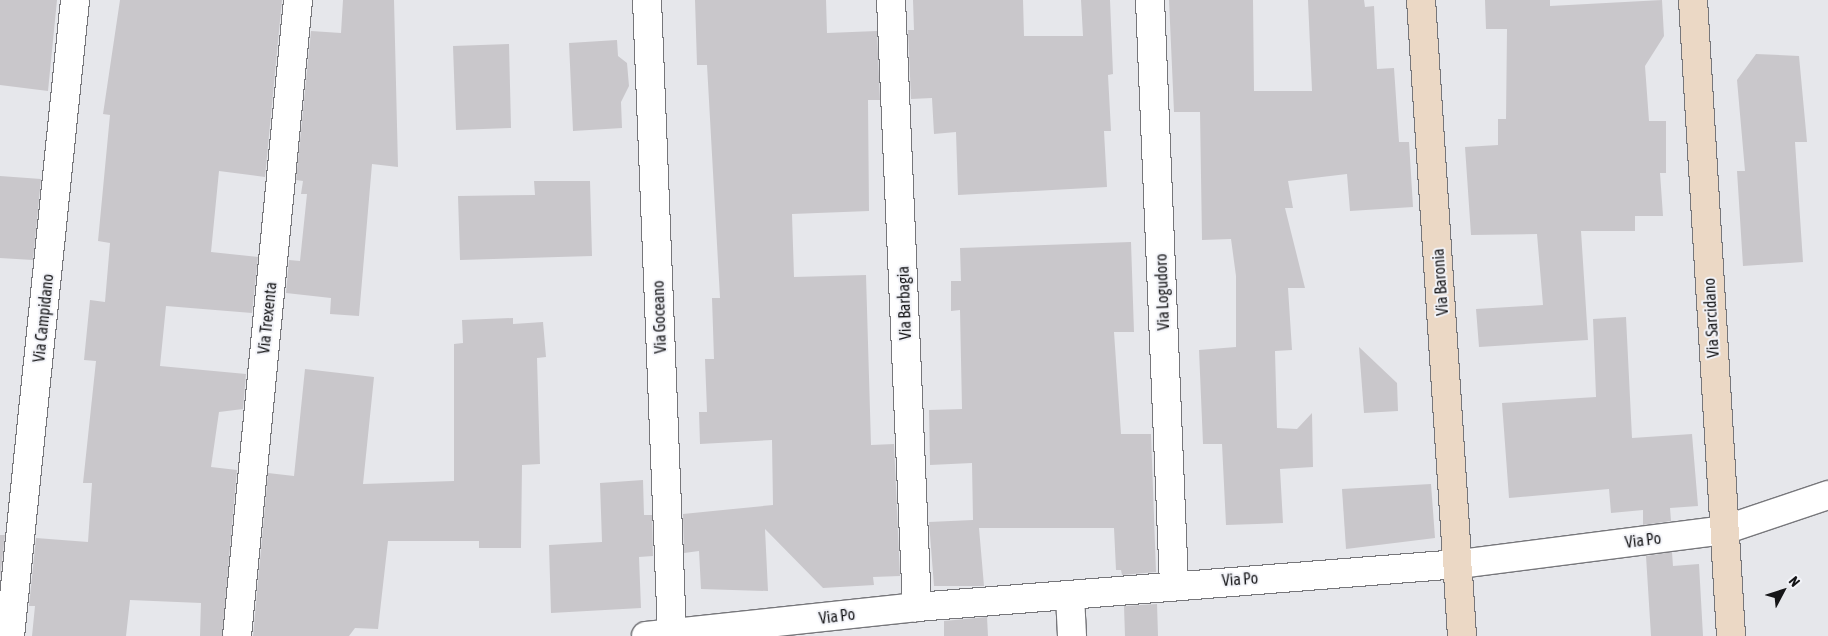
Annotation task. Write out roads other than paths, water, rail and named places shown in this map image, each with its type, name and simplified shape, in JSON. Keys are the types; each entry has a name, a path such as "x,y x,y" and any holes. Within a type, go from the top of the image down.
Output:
{"street":[{"name":"Via Campidano","path":"8,636 75,0"},
{"name":"Via Trexenta","path":"237,636 298,0"},
{"name":"Via Goceano","path":"647,0 659,635"},
{"name":"Via Barbagia","path":"891,0 917,607"},
{"name":"Via Logudoro","path":"1150,0 1174,584"},
{"name":"Via Baronia","path":"1421,0 1459,564 1462,636"},
{"name":"Via Sarcidano","path":"1693,0 1732,636"},
{"name":"Via Po","path":"659,635 717,633 917,607 1070,596 1174,584 1459,564 1724,530 1828,495"},
{"path":"1070,596 1072,636"}]}
